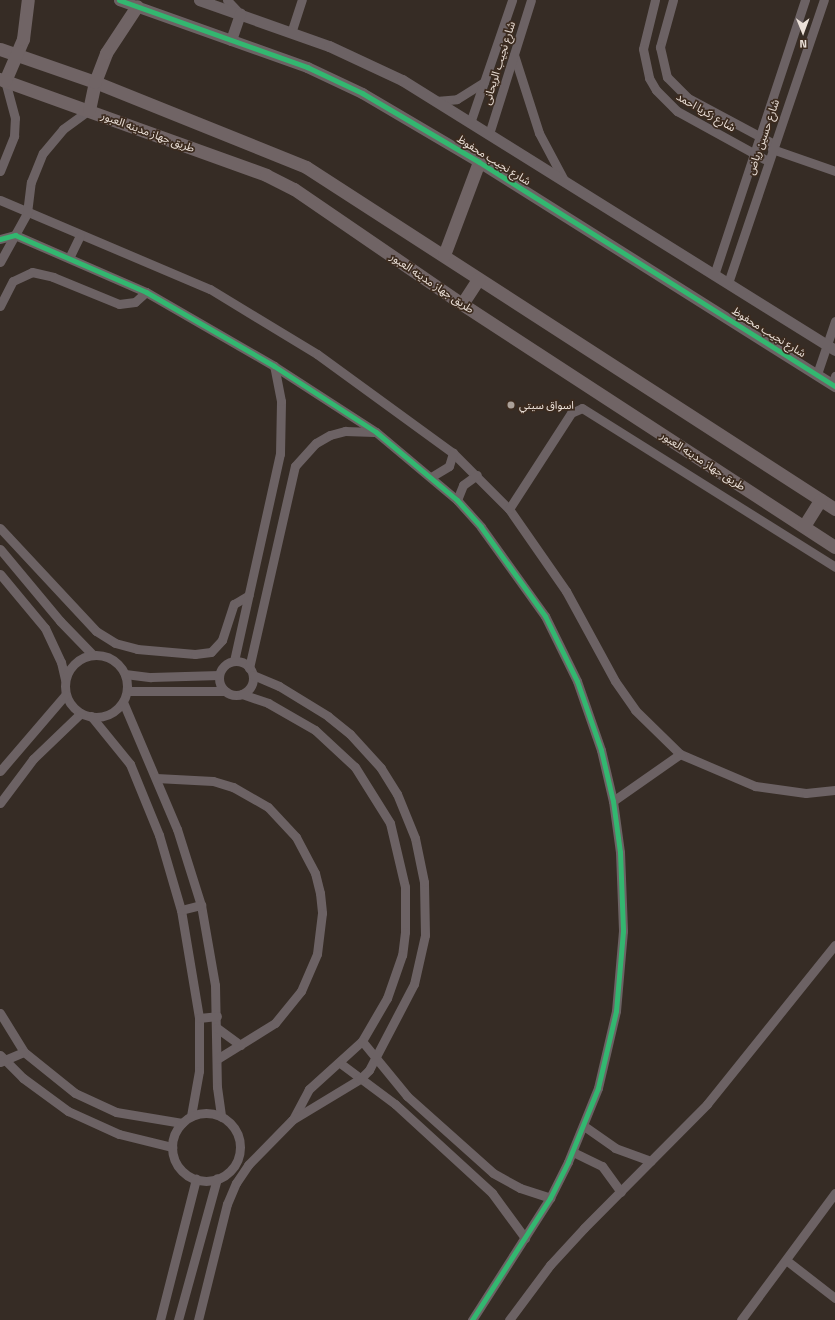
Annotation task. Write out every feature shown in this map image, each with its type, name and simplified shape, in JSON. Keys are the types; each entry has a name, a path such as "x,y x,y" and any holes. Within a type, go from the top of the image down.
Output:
{"main road":[{"path":"2,80 17,55 26,23 28,0"},
{"path":"89,110 95,82 115,36 137,6"},
{"path":"0,48 95,82 306,167 835,509"},
{"name":"طريق جهاز مدينه العبور","path":"2,80 89,110 266,175 289,186 462,304 835,547"},
{"path":"444,255 479,162"},
{"path":"462,304 478,279"},
{"path":"804,526 820,500"}],"street":[{"name":"شارع نجيب محفوظ","path":"119,0 307,66 362,93 479,162 817,374 834,382"},
{"name":"شارع نجيب محفوظ","path":"199,0 291,32 366,62 436,101 831,347"},
{"path":"227,0 240,14 231,40"},
{"path":"291,32 302,0"},
{"name":"شارع نجيب الريحانى","path":"470,123 512,0"},
{"name":"شارع نجيب الريحانى","path":"489,134 532,0"},
{"name":"شارع زكريا احمد","path":"655,0 643,49 649,78 656,90 677,111 768,161"},
{"name":"شارع زكريا احمد","path":"673,0 660,47 667,76 688,98 759,136 773,147 835,171"},
{"name":"شارع حسين رياض","path":"714,275 753,153 805,0"},
{"name":"شارع حسين رياض","path":"728,283 768,161 824,0"},
{"path":"514,55 537,127 565,182"},
{"path":"0,171 14,136 15,118 2,80"},
{"path":"436,101 457,99 485,82"},
{"path":"0,262 27,213 31,182 43,153 63,128 89,110"},
{"path":"0,200 80,235 184,276 262,319 394,407 453,453 509,508 566,591 615,681 635,710 680,754 755,786 806,793 835,790"},
{"path":"0,239 15,235 146,292 274,366 376,432 432,477 457,500 525,585 562,648 590,715 613,801 623,892 620,971 608,1050 584,1126 573,1152 550,1198 472,1320"},
{"path":"69,258 80,235"},
{"path":"0,306 13,282 32,272 53,277 119,304 135,302 146,292"},
{"path":"817,374 831,347 835,322"},
{"path":"225,691 219,675 223,667 234,661 280,454 281,407 274,366"},
{"path":"509,508 571,413 582,408 835,567"},
{"path":"242,694 251,686 251,671 295,466 316,443 330,435 361,430 376,432"},
{"path":"432,477 449,466 453,453"},
{"path":"457,500 463,485 477,475"},
{"path":"0,528 96,631 115,643 137,649 195,654 211,652 222,640 234,604 249,595"},
{"path":"0,550 60,621 93,655"},
{"path":"0,574 45,628 61,662 66,694 73,707 81,713 91,716 109,714 123,702 127,691 125,674 108,657 93,655 75,663 65,680"},
{"path":"234,661 304,700 350,734 388,778 416,838 426,910 422,954 414,984 377,1059 360,1079 292,1120"},
{"path":"125,674 151,677 219,675"},
{"path":"127,691 225,691 242,694 292,715 336,747 369,784 380,803 397,844 406,910 402,955 388,998 362,1041 340,1063 310,1089 292,1120 248,1165 231,1191 198,1320"},
{"path":"0,771 66,694"},
{"path":"123,702 156,778 191,868 201,905 217,1016 217,1060 221,1117"},
{"path":"0,803 33,759 81,713"},
{"path":"91,716 130,764 160,835 181,910 199,1018 199,1071 192,1116"},
{"path":"613,801 680,754"},
{"path":"156,778 213,781 251,796 268,807 296,837 315,873 322,914 321,934 311,973 297,997 275,1023 217,1060"},
{"path":"181,910 201,905"},
{"path":"509,1320 550,1265 707,1104 835,945"},
{"path":"0,1013 2,1025 24,1052 56,1081 95,1104 137,1118 182,1123"},
{"path":"199,1018 217,1016"},
{"path":"217,1028 240,1045"},
{"path":"362,1041 407,1096 494,1172 520,1188 550,1198"},
{"path":"1,1059 24,1052"},
{"path":"1,1059 68,1111 119,1134 172,1147"},
{"path":"340,1063 395,1104 492,1193 525,1238"},
{"path":"206,1113 221,1117 238,1136 239,1153 231,1169 217,1178 196,1178 179,1167 172,1147 175,1132 182,1123 192,1116 206,1113"},
{"path":"584,1126 615,1148 651,1161"},
{"path":"573,1152 602,1166 621,1192"},
{"path":"160,1320 196,1178"},
{"path":"178,1320 217,1178"},
{"path":"741,1320 835,1193"},
{"path":"786,1260 835,1298"}],"cycle path":[{"path":"119,0 307,67 362,93 479,162 835,386"},
{"path":"0,239 15,235 146,292 274,366 376,432 457,500 481,527 545,616 577,681 601,750 613,801 620,852 623,931 616,1011 598,1088 568,1162 550,1198 472,1320"}],"place":[{"name":"اسواق سيتي","path":"511,405"}]}
